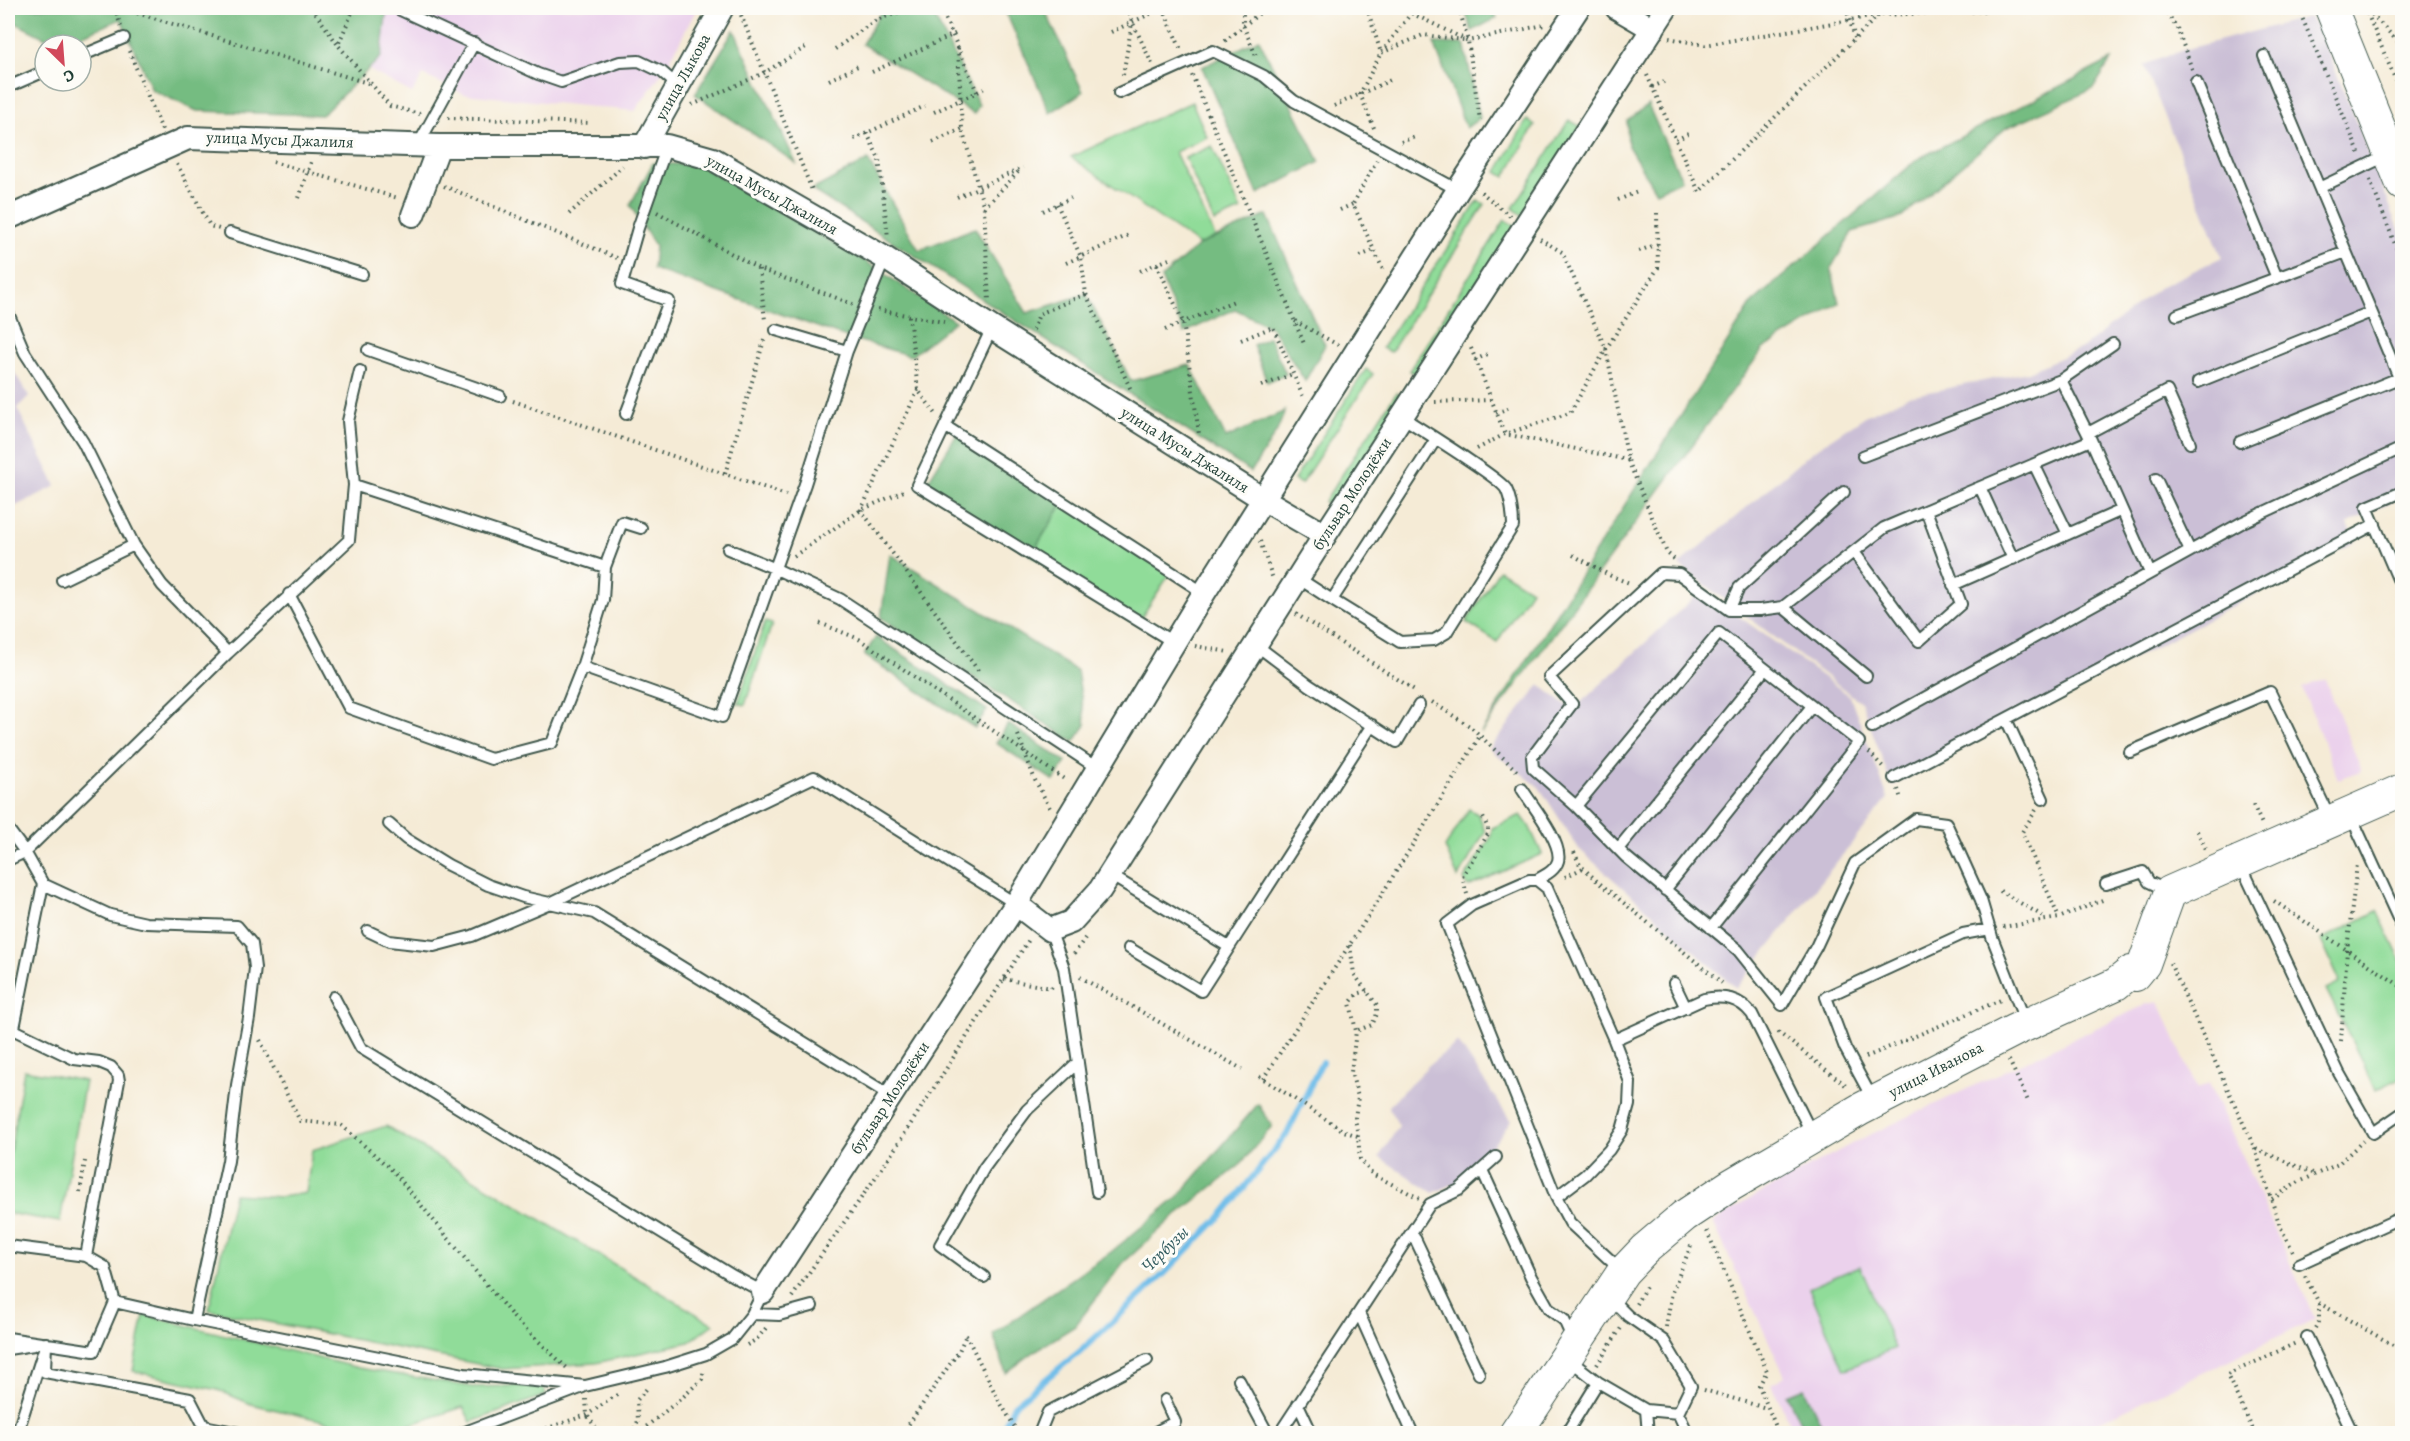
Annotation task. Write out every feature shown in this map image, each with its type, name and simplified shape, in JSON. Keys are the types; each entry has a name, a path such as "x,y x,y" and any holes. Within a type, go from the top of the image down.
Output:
{"street":[{"name":"бульвар Молодёжи","path":"763,1292 1016,904 1204,592 1461,184 1578,8"},
{"path":"1617,8 1653,29"},
{"name":"бульвар Молодёжи","path":"1050,930 1071,922 1100,890 1325,535 1666,8"},
{"path":"2331,8 2378,160 2403,184"},
{"name":"улица Лыкова","path":"644,147 678,86 730,9"},
{"name":"улица Мусы Джалиля","path":"8,218 188,138 428,145 667,146 713,159 885,258 1257,508 1325,535"},
{"path":"416,209 427,179 428,145"},
{"path":"2170,892 2245,873 2347,823 2403,790"},
{"name":"улица Иванова","path":"1515,1434 1570,1350 1627,1291 1644,1250 1684,1216 1731,1185 1814,1137 1862,1097 2116,984 2132,972 2135,975 2144,964 2170,892"},
{"path":"1016,904 1050,930"}],"lane":[{"path":"396,8 538,74 561,82 620,62 639,62 662,72 678,86"},
{"path":"93,51 124,38"},
{"path":"428,145 451,88 474,43"},
{"path":"1119,93 1213,51 1264,76 1294,101 1383,149 1461,184"},
{"path":"2240,442 2401,381 2264,56"},
{"path":"8,87 33,76"},
{"path":"2196,82 2277,278"},
{"path":"626,414 669,301 622,284 667,146"},
{"path":"2321,187 2378,160"},
{"path":"230,233 362,274"},
{"path":"2177,315 2346,252"},
{"path":"582,666 722,717 776,569 847,351 885,258"},
{"path":"2198,382 2372,312"},
{"path":"8,313 25,353 83,442 134,545 162,585 228,653"},
{"path":"992,328 917,485 1173,642"},
{"path":"770,329 847,351"},
{"path":"1863,456 2061,380 2113,344"},
{"path":"368,350 500,396"},
{"path":"8,860 25,852 228,653 348,540 354,485 348,421 360,371"},
{"path":"2061,380 2090,437 2150,573"},
{"path":"2026,1024 1981,900 1946,823 1916,819 1855,862 1816,947 1782,1005 1738,950 1618,849 1576,806 1533,768 1532,757 1572,704 1549,677 1661,573 1679,574 1729,610 1783,607 1884,528 2034,464 2090,437 2167,391 2190,443"},
{"path":"1298,578 1396,641 1404,643 1434,640 1446,633 1507,546 1513,526 1514,507 1503,485 1402,417"},
{"path":"945,426 1204,592"},
{"path":"1332,600 1436,439"},
{"path":"1872,727 2243,522 2403,448"},
{"path":"2034,464 2068,534"},
{"path":"2156,479 2190,551"},
{"path":"354,485 605,567"},
{"path":"1980,487 2013,559"},
{"path":"1729,610 1739,588 1844,492"},
{"path":"2398,579 2367,507 2403,492"},
{"path":"1854,552 1919,641 1960,604 1926,510"},
{"path":"1953,585 2122,510"},
{"path":"290,594 349,708 491,759 552,742 582,666 603,600 605,567 622,522 641,528"},
{"path":"1894,778 2374,524"},
{"path":"62,580 134,545"},
{"path":"728,549 840,599 1096,768"},
{"path":"1783,607 1866,676"},
{"path":"1576,806 1719,633 1859,742 1711,928"},
{"path":"1256,645 1309,685 1397,742 1420,700"},
{"path":"1618,849 1765,669"},
{"path":"2130,752 2271,692 2347,823 2403,927"},
{"path":"1665,890 1812,706"},
{"path":"2006,719 2043,799"},
{"path":"1130,948 1201,991 1372,725"},
{"path":"368,931 390,941 434,946 472,936 550,903 814,777 1016,904"},
{"path":"1524,784 1558,851 1555,868 1537,880 1529,880 1472,906 1447,924 1556,1197 1570,1222 1627,1291 1664,1341 1691,1386 1678,1413"},
{"path":"389,824 406,839 448,865 488,885 523,897 594,913 891,1096"},
{"path":"8,830 25,852 43,884 110,915 146,923 237,926 252,944 255,968 228,1161 194,1320"},
{"path":"2106,884 2143,872 2149,882 2170,892"},
{"path":"2245,873 2339,1073 2373,1133 2403,1113"},
{"path":"1110,875 1229,947"},
{"path":"1537,880 1547,888 1614,1040 1630,1082 1629,1105 1622,1130 1609,1150 1585,1174 1556,1197"},
{"path":"43,884 10,1028 52,1051 74,1059 99,1062 111,1067 118,1075 119,1081 86,1256"},
{"path":"1862,1097 1854,1063 1845,1048 1826,997 1962,934 1990,929"},
{"path":"1050,930 1064,968 1097,1192"},
{"path":"1674,983 1686,1008"},
{"path":"1614,1040 1716,996 1731,998 1744,1004 1752,1014 1814,1137"},
{"path":"334,997 361,1048 733,1276 763,1292 752,1314 732,1339 706,1354 665,1367 585,1386 460,1434"},
{"path":"984,1276 940,1245 984,1168 1027,1110 1078,1062"},
{"path":"1279,1434 1430,1204 1459,1190 1496,1157"},
{"path":"1482,1170 1531,1277 1549,1309 1564,1320 1570,1350 1594,1379 1646,1410 1678,1413"},
{"path":"2299,1264 2403,1217"},
{"path":"1412,1232 1479,1374"},
{"path":"8,1246 86,1256 105,1267 115,1302 94,1351 8,1338"},
{"path":"115,1302 464,1374 585,1386"},
{"path":"752,1314 779,1315 812,1306"},
{"path":"1359,1313 1413,1434"},
{"path":"2307,1337 2353,1434"},
{"path":"8,1349 46,1343"},
{"path":"46,1343 45,1372 190,1399 204,1430 245,1434"},
{"path":"17,1434 46,1343"},
{"path":"1040,1434 1048,1412 1147,1360"},
{"path":"1566,1434 1594,1379"},
{"path":"1239,1380 1268,1434"},
{"path":"1152,1434 1176,1422 1165,1401"},
{"path":"1298,1404 1312,1434"},
{"path":"1646,1410 1648,1434"},
{"path":"1678,1413 1688,1434"}],"path":[{"path":"115,8 148,102 169,146 210,226 230,233"},
{"path":"120,8 372,84"},
{"path":"312,8 338,45 390,106"},
{"path":"338,45 354,8"},
{"path":"835,49 876,20 912,8"},
{"path":"941,8 978,92"},
{"path":"1126,8 1157,75"},
{"path":"1111,32 1163,8 1305,346"},
{"path":"1243,8 1243,25 1264,76"},
{"path":"1367,8 1381,53"},
{"path":"1401,8 1468,41"},
{"path":"1383,149 1360,94 1381,53 1415,8"},
{"path":"1459,8 1468,41 1481,127"},
{"path":"1846,8 1855,39"},
{"path":"1645,72 1699,192 1886,8"},
{"path":"1653,29 1667,37 1705,45 1880,15 2066,8"},
{"path":"2164,8 2177,28 2196,82"},
{"path":"2183,8 2298,8 2378,160 2403,262"},
{"path":"2365,8 2403,46"},
{"path":"2365,8 2403,95"},
{"path":"730,9 764,73 812,190"},
{"path":"1213,51 1262,11"},
{"path":"1119,93 1132,23"},
{"path":"1381,53 1423,35 1468,41 1549,24"},
{"path":"872,72 959,32"},
{"path":"685,107 764,73 806,48"},
{"path":"958,48 962,129 984,208 992,328"},
{"path":"829,80 860,65"},
{"path":"1317,113 1393,78"},
{"path":"1652,87 1664,82"},
{"path":"934,112 984,89"},
{"path":"854,139 925,106"},
{"path":"933,142 962,129"},
{"path":"867,133 879,159 889,245 885,258"},
{"path":"1676,140 1688,134"},
{"path":"1340,210 1353,204 1383,149 1417,136"},
{"path":"299,198 313,158"},
{"path":"266,160 416,209"},
{"path":"569,214 623,166"},
{"path":"957,197 1023,168 984,208"},
{"path":"427,179 619,259"},
{"path":"1461,184 1562,252 1606,349 1628,460 1667,553 1675,560"},
{"path":"1618,200 1640,191"},
{"path":"1044,211 1071,198"},
{"path":"1058,204 1081,257 1086,294 1133,393"},
{"path":"1353,204 1386,278"},
{"path":"646,206 759,269 864,308 945,322"},
{"path":"1462,457 1505,434 1570,413 1606,349 1658,268 1657,213"},
{"path":"1066,263 1129,235"},
{"path":"1639,251 1658,244"},
{"path":"1360,256 1374,250"},
{"path":"1140,271 1169,260"},
{"path":"1157,264 1183,322 1200,440"},
{"path":"725,474 770,329 759,269"},
{"path":"1030,338 1039,314 1086,294"},
{"path":"1165,330 1234,301"},
{"path":"909,316 918,390 945,426"},
{"path":"1294,320 1343,348"},
{"path":"1241,340 1273,327 1307,406"},
{"path":"1468,342 1505,434"},
{"path":"1475,360 1488,354"},
{"path":"1262,386 1293,374"},
{"path":"861,510 918,390"},
{"path":"500,396 798,499"},
{"path":"1429,402 1490,399"},
{"path":"1496,413 1508,408"},
{"path":"1505,434 1628,460"},
{"path":"776,569 861,510 917,485"},
{"path":"1257,508 1282,603 1420,700"},
{"path":"861,510 980,674"},
{"path":"1573,555 1611,576 1645,589"},
{"path":"820,623 859,639 1070,783"},
{"path":"1431,701 1471,727 1524,784"},
{"path":"1009,712 1035,780 1052,811"},
{"path":"1263,1079 1350,945 1480,736"},
{"path":"1859,742 1894,778 1901,799"},
{"path":"2043,799 2022,832 2059,918"},
{"path":"2253,805 2268,836"},
{"path":"1472,906 1461,880 1488,834 1488,828 1482,815"},
{"path":"2339,1073 2347,950 2347,823"},
{"path":"2197,831 2207,852"},
{"path":"1570,843 1580,865 1598,882 1721,982 1730,986"},
{"path":"2245,873 2347,950 2403,987"},
{"path":"2000,891 2047,919"},
{"path":"1990,929 2059,918 2115,895"},
{"path":"1350,945 1354,974 1377,1005 1377,1014 1372,1025 1356,1031"},
{"path":"2167,956 2255,1149 2280,1226 2319,1303 2319,1322 2307,1337 2227,1375 2255,1434"},
{"path":"1064,968 1242,1069"},
{"path":"1004,979 1051,988"},
{"path":"1367,991 1357,994 1350,1003 1356,1031 1351,1072 1358,1097 1355,1118 1360,1159 1372,1174 1430,1204"},
{"path":"1854,1063 2014,995"},
{"path":"249,1018 300,1121 341,1125 393,1170 514,1318 585,1386 587,1415 600,1434"},
{"path":"1778,1031 1862,1097"},
{"path":"2005,1052 2028,1101"},
{"path":"1259,1076 1344,1131 1358,1136"},
{"path":"2280,1226 2272,1197 2338,1164 2373,1133"},
{"path":"2255,1149 2316,1175"},
{"path":"80,1191 85,1161"},
{"path":"1707,1231 1767,1371 1758,1386 1779,1434"},
{"path":"1664,1341 1672,1292 1693,1240"},
{"path":"1594,1379 1627,1291"},
{"path":"2319,1303 2403,1350"},
{"path":"902,1434 959,1351 966,1335 998,1399 1019,1431"},
{"path":"637,1434 702,1379 706,1354"},
{"path":"1691,1386 1767,1408"},
{"path":"632,1434 638,1421 637,1400"}],"shaded area":[{"path":"364,8 697,8 668,64 635,111 464,94 423,75 412,93 343,56"},
{"path":"2308,17 2318,27 2402,236 2402,496 2347,524 2355,542 1892,786 1862,703 1679,565 1813,451 1867,415 1909,396 2028,372 2082,348 2160,287 2222,257 2144,65 2183,50"},
{"path":"11,367 29,396 17,408 56,486 8,510 8,369"},
{"path":"1702,590 1850,696 1888,798 1736,988 1579,849 1539,787 1489,749 1540,685 1573,710"},
{"path":"2325,679 2362,771 2338,779 2302,688"},
{"path":"2159,1002 2197,1089 2209,1083 2315,1319 2076,1433 1795,1433 1771,1384 1785,1376 1713,1222 1748,1200 1857,1141 2147,1004"},
{"path":"1458,1042 1511,1121 1478,1165 1458,1182 1433,1193 1379,1157 1399,1126 1388,1106 1429,1065"}],"green space":[{"path":"8,8 387,8 381,57 322,115 197,111 152,90 121,19 88,33 35,33 8,19"},
{"path":"883,8 930,8 979,105 974,114 862,44"},
{"path":"1004,8 1044,8 1083,92 1050,113"},
{"path":"1464,8 1493,8 1497,18 1472,31"},
{"path":"734,30 796,163 695,94"},
{"path":"1259,39 1320,162 1258,194 1202,67"},
{"path":"1434,43 1464,44 1480,118 1466,128"},
{"path":"2111,60 2093,89 2006,128 1902,217 1852,232 1831,268 1839,303 1763,349 1481,733 1752,303 1918,159"},
{"path":"1192,102 1207,137 1175,152 1215,237 1199,245 1071,157"},
{"path":"1648,105 1682,180 1656,192 1628,146 1627,121"},
{"path":"1527,120 1535,125 1505,177 1497,172"},
{"path":"1569,120 1581,127 1522,215 1513,208"},
{"path":"1212,146 1241,210 1214,222 1185,158"},
{"path":"868,160 919,250 975,228 1027,313 1086,294 1131,381 1190,365 1226,438 1285,411 1277,431 1251,472 812,190"},
{"path":"653,163 699,165 865,261 955,321 911,356 843,336 653,269 655,246 630,205"},
{"path":"1478,201 1485,204 1391,352 1382,348"},
{"path":"1267,215 1325,345 1305,381 1271,327 1235,309 1184,333 1161,278 1199,245"},
{"path":"1505,220 1515,226 1416,374 1409,371"},
{"path":"1269,337 1286,374 1267,382 1253,345"},
{"path":"1366,369 1373,374 1301,484 1294,480"},
{"path":"1396,393 1404,396 1333,506 1324,502"},
{"path":"957,434 1063,503 1031,555 923,489"},
{"path":"1063,503 1171,572 1139,621 1031,555"},
{"path":"890,554 1077,671 1086,725 1074,742 881,618"},
{"path":"1499,570 1531,590 1497,642 1466,622"},
{"path":"765,622 772,624 745,705 738,703"},
{"path":"876,637 987,710 975,728 864,655"},
{"path":"1008,724 1066,762 1054,781 996,743"},
{"path":"1469,809 1479,815 1485,832 1458,878 1445,847"},
{"path":"1521,815 1529,826 1542,854 1468,887 1464,879 1491,837 1492,828"},
{"path":"2377,911 2402,963 2402,1077 2376,1090 2326,989 2340,982 2321,940"},
{"path":"24,1070 85,1081 60,1222 8,1213 8,1163"},
{"path":"1258,1104 1272,1126 1239,1166 1175,1216 1123,1263 1075,1326 1038,1349 1006,1373 993,1334 1111,1252 1178,1197"},
{"path":"386,1126 713,1324 689,1342 596,1363 502,1369 209,1310 234,1194 281,1197 306,1193 312,1150"},
{"path":"1860,1266 1895,1348 1844,1370 1809,1288"},
{"path":"144,1315 359,1368 473,1387 543,1385 546,1395 471,1422 463,1407 390,1431 390,1433 334,1433 333,1423 251,1404 218,1390 133,1371"},
{"path":"1804,1388 1825,1433 1805,1433 1787,1395"}],"waterway":[{"name":"Чербузы","path":"1001,1434 1014,1405 1084,1348 1166,1272 1223,1214 1287,1134 1322,1062"}]}
